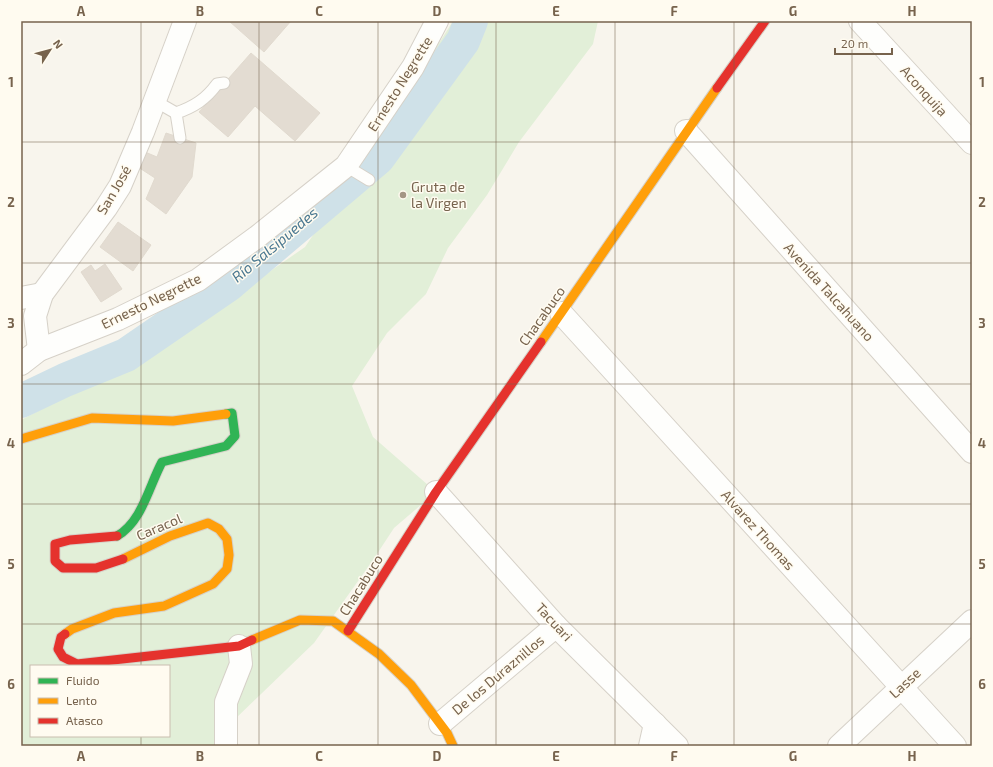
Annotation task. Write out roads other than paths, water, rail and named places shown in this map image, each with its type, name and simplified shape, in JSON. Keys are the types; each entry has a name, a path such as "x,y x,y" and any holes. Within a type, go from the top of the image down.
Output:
{"street":[{"name":"San José","path":"39,350 35,316 42,294 106,208 120,186 155,101 184,21"},
{"name":"Ernesto Negrette","path":"21,364 39,350 118,319 198,280 257,237 346,166 413,67 437,21"},
{"name":"Chacabuco","path":"348,632 436,492 686,131 765,21"},
{"name":"Aconquija","path":"860,21 972,143"},
{"name":"Avenida Talcahuano","path":"686,131 972,452"},
{"path":"21,298 42,294"},
{"name":"Alvarez Thomas","path":"561,313 955,746"},
{"name":"Caracol","path":"21,439 92,418 174,421 232,413 235,436 226,446 162,462 155,472 134,522 117,536 65,540 54,544 55,561 63,568 96,568 125,558 170,536 208,523 219,529 227,538 229,555 227,569 213,584 164,606 114,613 72,629 61,637 58,648 63,657 77,664 239,646 300,620 334,621 379,654 411,685 447,734 453,746"},
{"name":"Tacuari","path":"436,492 556,626 677,746"},
{"name":"Lasse","path":"839,746 972,621"},
{"name":"De los Duraznillos","path":"440,724 556,626"},
{"path":"226,746 226,702 240,664 239,646"},
{"path":"650,746 655,724"}],"lane":[{"path":"155,101 176,113 190,108 207,97 217,84 224,83"},
{"path":"176,113 180,138"},
{"path":"346,166 369,180"}],"waterway":[{"name":"Río Salsipuedes","path":"21,401 65,380 126,355 228,285 378,158 463,41 471,21"}],"place":[{"name":"Gruta de la Virgen","path":"403,195"}]}
